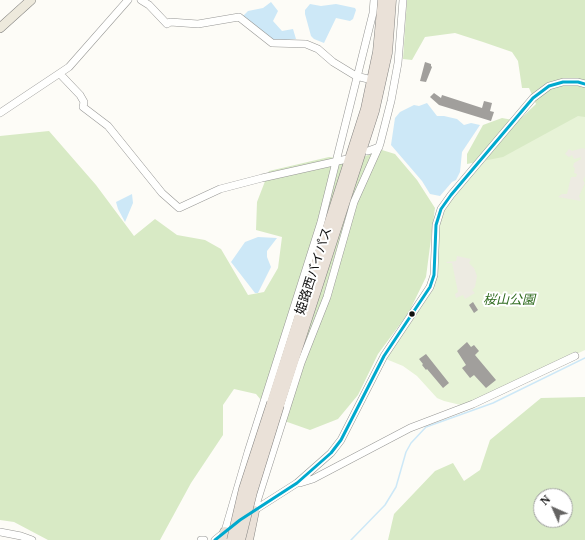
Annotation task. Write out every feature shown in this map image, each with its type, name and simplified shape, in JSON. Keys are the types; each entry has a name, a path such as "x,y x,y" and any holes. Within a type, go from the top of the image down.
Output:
{"highway":[{"name":"姫路西バイパス","path":"248,538 252,492 275,404 366,109 378,52 383,0"},
{"name":"姫路西バイパス","path":"232,540 244,489 275,404 374,111 387,53 392,0"},
{"path":"248,538 254,511"}],"main road":[{"path":"0,28 31,0"}],"street":[{"path":"0,113 69,67 128,0"},
{"path":"141,0 149,5 167,24 170,22 198,24 239,17 272,42 306,44 318,49 333,62 356,76 368,79"},
{"path":"224,536 278,354 321,222 337,162 356,76 373,14 374,0"},
{"path":"254,511 301,363 327,297 354,202 379,147 402,24 403,0"},
{"path":"60,74 80,95 84,102 83,107 108,126 162,193 179,208 220,189 347,159"},
{"path":"215,540 224,536 243,518 297,483 331,453 341,440 384,356 427,292 434,275 436,225 441,209 451,194 533,98 549,86 563,82 578,82 585,84"},
{"path":"368,151 379,147"},
{"path":"297,483 313,480 410,428 473,404 575,356"},
{"path":"262,486 264,494 272,499"},
{"path":"232,508 243,518"},
{"path":"235,524 247,528 248,538"},
{"path":"0,532 21,536 32,540"}],"green space":[{"path":"407,0 585,0 585,117 578,116 503,157 467,164 467,154 483,125 502,118 518,121 536,104 529,88 522,88 518,61 512,52 483,42 455,33 425,37 412,60 403,59"},
{"name":"桜山公園","path":"585,112 585,350 465,406 437,398 417,376 403,366 386,359 432,291 437,275 439,225 447,203 487,158"},
{"path":"49,131 96,185 134,236 155,219 177,235 205,240 221,249 248,295 264,292 278,268 282,237 256,230 257,202 269,171 329,157 354,160 382,150 395,154 417,180 435,208 426,277 409,312 378,354 358,395 338,419 310,430 276,418 256,394 234,389 223,405 223,435 191,483 160,540 48,540 14,522 0,520 0,136"},
{"path":"585,397 585,540 388,540 394,514 435,471 453,463 464,481 480,470 490,440 541,398"}],"shaded area":[{"path":"583,148 585,149 585,176 583,180 585,183 579,196 581,201 558,197 562,194 567,194 571,177 576,177 577,174 574,173 574,163 581,159 581,157 574,159 572,155 569,157 565,154 569,149 572,151"},
{"path":"457,256 471,259 469,263 474,268 477,276 475,287 472,290 475,293 465,299 463,295 456,298 455,294 458,292 452,263 446,262 456,261"}],"water":[{"path":"271,2 278,11 273,21 282,31 293,29 296,39 273,41 243,16 248,11 263,8"},
{"path":"310,4 321,6 336,4 355,8 356,10 353,19 350,21 336,18 324,43 314,39 311,36 305,14 305,10"},
{"path":"427,103 437,116 457,119 464,125 471,123 480,125 462,152 460,172 456,180 452,182 440,196 430,194 422,181 391,145 395,118 400,112 414,105 419,106"},
{"path":"132,194 133,203 125,222 116,202"},
{"path":"258,237 277,238 267,251 267,257 271,267 258,293 255,293 231,262 245,242"}],"building":[{"path":"425,62 431,64 432,67 426,82 420,81"},
{"path":"434,93 441,98 442,95 482,108 484,101 492,103 490,111 494,112 491,121 439,105 430,97"},
{"path":"473,302 478,310 474,313 469,305"},
{"path":"467,342 471,347 474,345 479,351 475,355 496,380 486,388 474,375 470,378 462,368 466,365 457,351"},
{"path":"426,354 449,383 443,388 427,369 426,370 419,359"}],"waterway":[{"path":"351,540 385,505 396,487 406,452 411,443 426,427 493,403 585,358"}],"transit line":[{"path":"215,540 240,520 297,483 331,453 341,440 384,356 430,287 434,275 436,225 441,209 451,195 533,98 549,86 563,82 578,82 585,84"}]}
